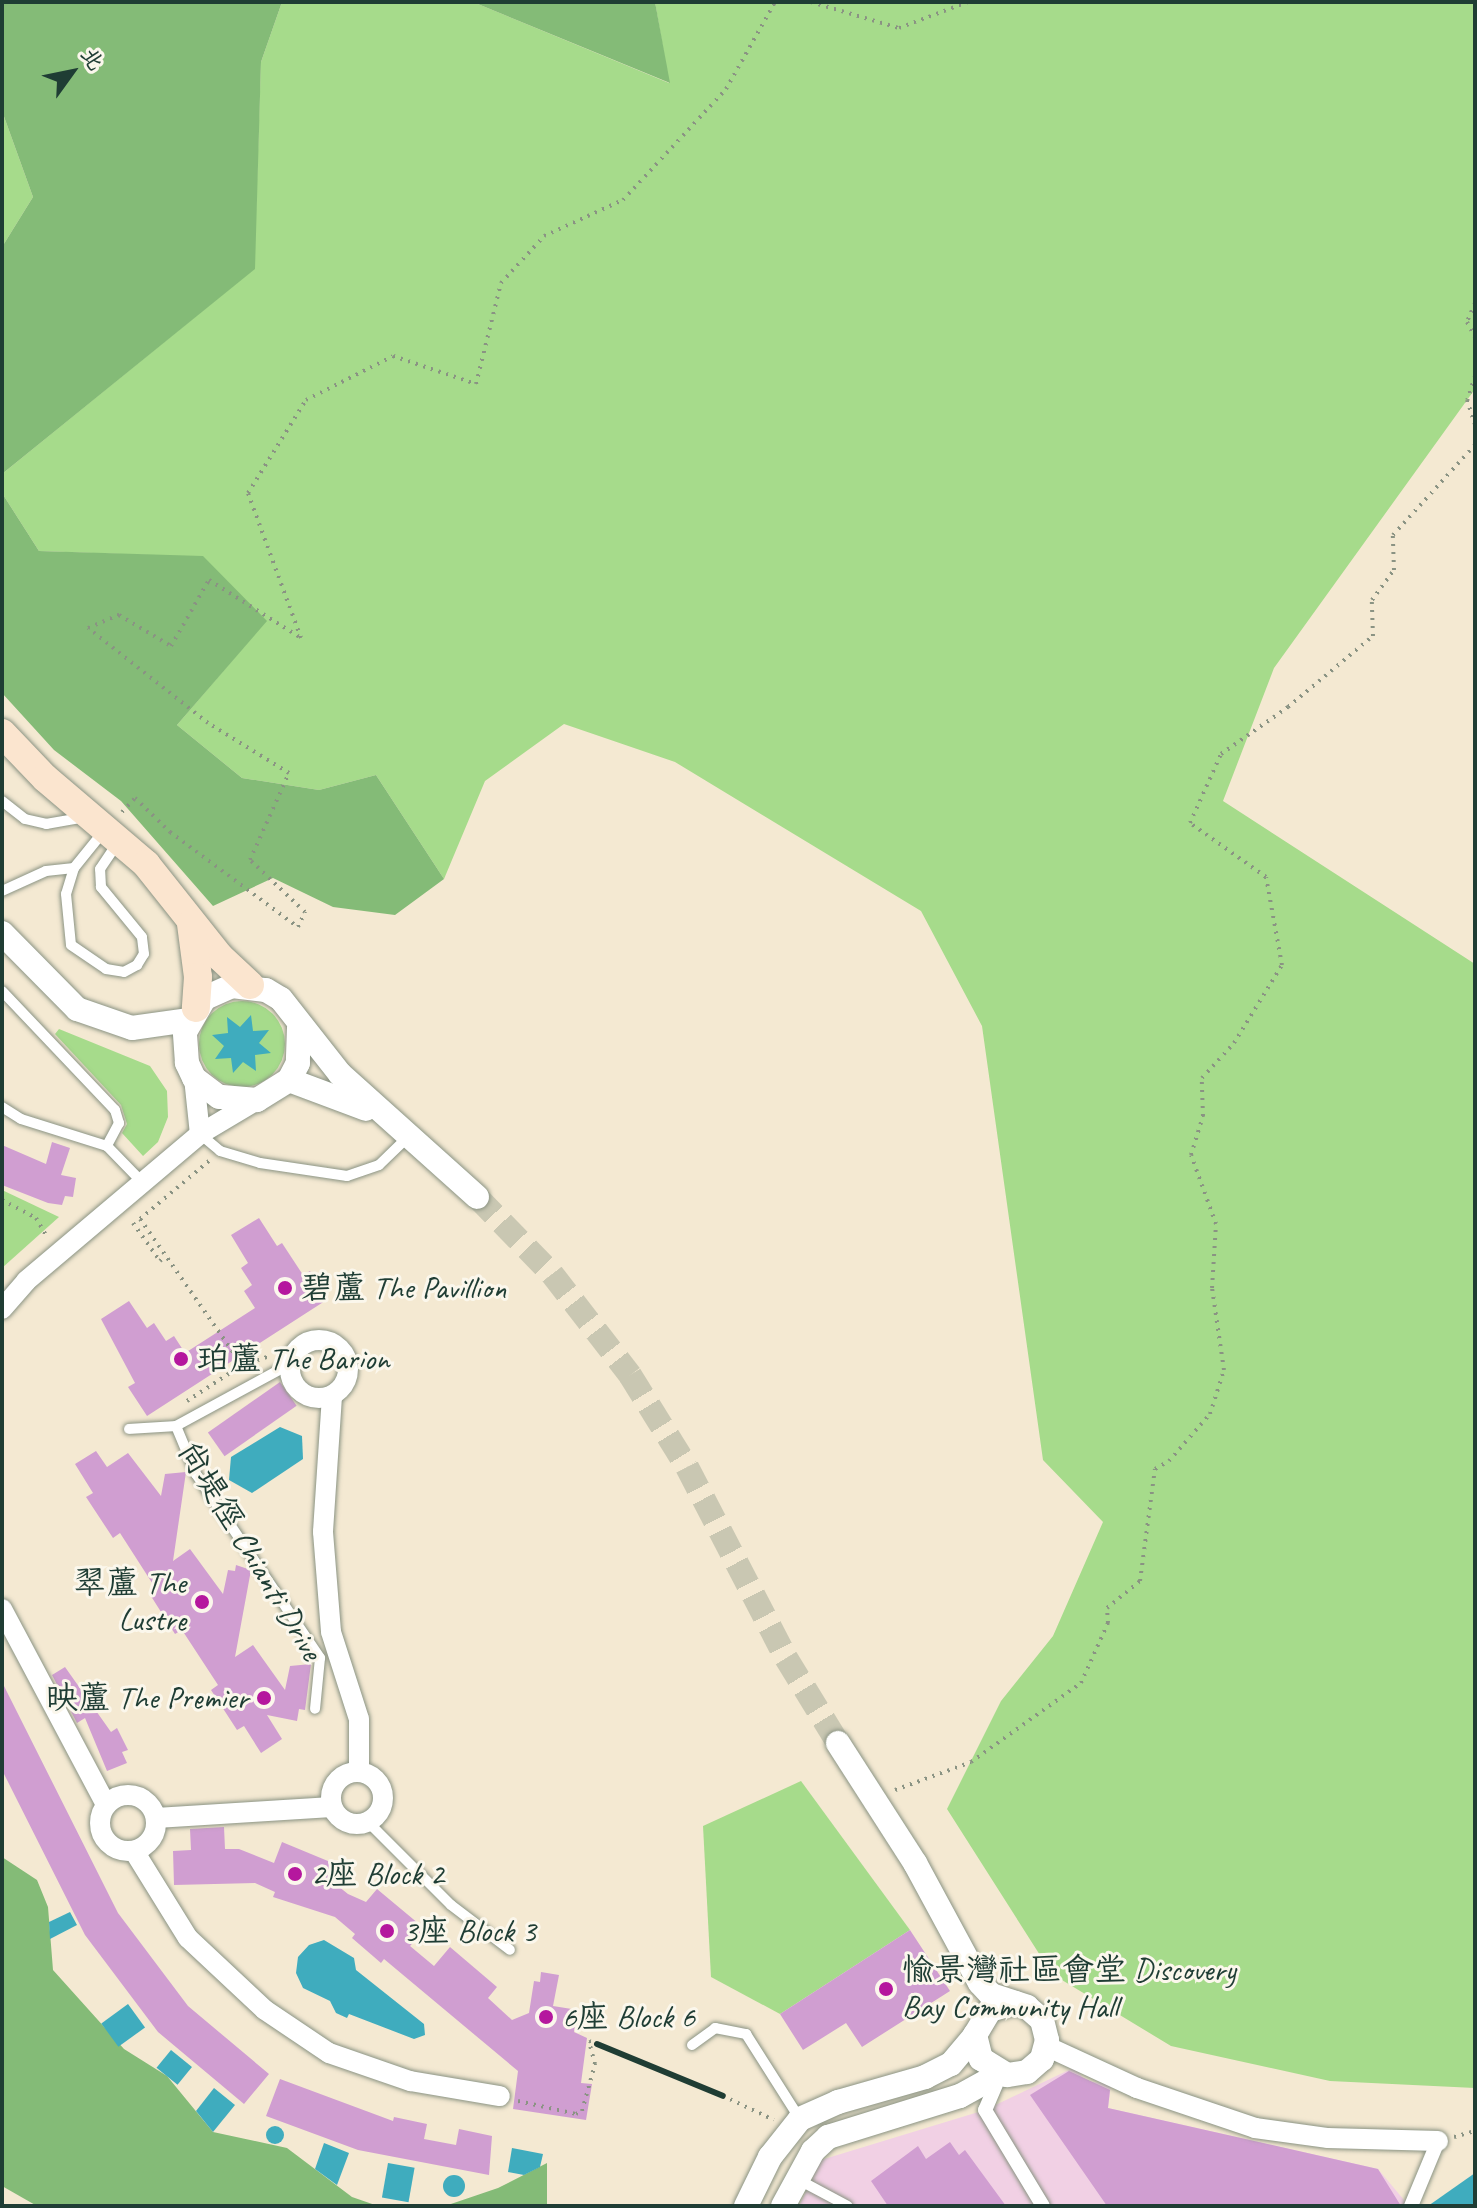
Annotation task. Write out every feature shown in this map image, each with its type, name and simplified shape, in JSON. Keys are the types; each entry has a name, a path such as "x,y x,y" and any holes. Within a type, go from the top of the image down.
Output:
{"main road":[{"path":"2,733 103,830 146,864 190,919 250,985"},
{"path":"190,919 196,947 192,1014"}],"street":[{"path":"2,933 77,1009 132,1028 219,1097 257,1100"},
{"path":"132,1028 192,1014 216,991 250,985 281,999 299,1028 340,1074 477,1197"},
{"path":"192,1014 190,1071 200,1134"},
{"path":"2,1309 26,1281 144,1185 200,1134 289,1080 298,1063 299,1028"},
{"path":"289,1080 339,1095 409,1135"},
{"path":"332,1396 305,1395 292,1382 290,1364 297,1349 312,1341 338,1348 348,1374 332,1396 323,1532 331,1632 359,1719 359,1772"},
{"path":"2,1609 106,1805"},
{"path":"796,2123 814,2130 848,2127 960,2096 1000,2074 1033,2068 1046,2046 1042,2020 1015,2003 991,1995 980,1983 875,1799 838,1743"},
{"path":"359,1772 374,1778 383,1793 380,1810 368,1822 343,1820 332,1807 336,1782 359,1772"},
{"path":"118,1797 137,1797 156,1818 154,1835 134,1851 116,1849 103,1837 100,1819 106,1805 118,1797"},
{"path":"156,1818 332,1807"},
{"path":"134,1851 188,1938 265,2010 329,2053 410,2081 500,2096"},
{"path":"980,1983 981,2059 1000,2074"},
{"path":"746,2206 796,2123 838,2102 925,2077 951,2064 997,2006 1015,2003"},
{"path":"1046,2046 1152,2093 1255,2128 1328,2138 1438,2141 1411,2206"},
{"path":"1000,2074 985,2110 1043,2206"},
{"path":"783,2206 820,2142 848,2127"},
{"path":"746,2206 772,2178 797,2180"}],"lane":[{"path":"2,801 25,819 103,830"},
{"path":"103,830 101,887 142,937 144,954 137,965 124,972 106,969 71,945 66,894 74,868 103,830"},
{"path":"2,891 46,871 74,868"},
{"path":"2,991 115,1110 119,1123 107,1146"},
{"path":"2,1107 21,1119 107,1146 144,1185"},
{"path":"200,1134 220,1151 260,1163 347,1176 379,1165 409,1135"},
{"name":"尚堤徑 Chianti Drive","path":"290,1364 176,1426 196,1474 320,1658 315,1709"},
{"path":"129,1429 176,1426"},
{"path":"368,1822 451,1905 510,1950"},
{"path":"692,2045 715,2028 746,2034 796,2123"},
{"path":"797,2180 823,2188 848,2206"}],"path":[{"path":"103,830 135,798 170,832 298,927 305,912 250,860 289,773 208,723 88,628 119,615 171,646 209,580 301,638 248,493 306,400 393,356 476,384 501,283 544,236 623,200 726,89 775,2"},
{"path":"811,2 899,28 968,2"},
{"path":"1475,303 1467,322 1475,337"},
{"path":"1475,376 1467,400 1475,425"},
{"path":"875,1799 971,1762 1081,1683 1108,1623 1107,1608 1140,1581 1155,1469 1169,1461 1210,1414 1224,1370 1212,1288 1216,1224 1191,1155 1203,1116 1202,1078 1234,1043 1282,965 1266,877 1190,823 1221,754 1288,707 1373,636 1372,600 1394,570 1393,535 1475,445"},
{"path":"2,1200 36,1218 47,1237"},
{"path":"140,1219 242,1365 178,1407 176,1426"},
{"path":"133,1223 160,1261 166,1255"},
{"path":"500,2096 576,2114 582,2111 595,2064 589,2041 597,2044"},
{"path":"723,2096 796,2123"}],"shaded area":[{"path":"1075,2067 1085,2081 1111,2084 1108,2108 1378,2169 1409,2206 799,2206 821,2160 985,2110"}],"green space":[{"path":"2,2 282,2 261,62 255,269 2,474 2,247 33,197 2,111"},
{"path":"282,2 473,2 669,83 655,2 1475,2 1475,389 1274,668 1223,801 1475,964 1475,2088 1330,2081 1171,2046 1052,1974 947,1809 1001,1701 1053,1636 1103,1522 1043,1460 982,1026 921,911 675,762 564,724 485,781 444,879 376,775 319,790 242,778 177,725 266,621 203,557 39,551 2,493 2,474 254,269 261,62"},
{"path":"473,2 655,2 670,83"},
{"path":"2,111 33,197 2,247"},
{"path":"2,493 39,551 203,556 267,621 177,725 242,778 319,790 376,775 444,879 395,915 333,907 273,878 213,906 121,801 54,750 2,693"},
{"path":"242,1001 258,1005 272,1014 281,1028 285,1044 281,1060 272,1074 258,1083 242,1087 226,1083 212,1074 203,1060 199,1044 203,1028 212,1014 226,1005"},
{"path":"59,1029 150,1066 167,1091 168,1117 158,1142 143,1156 122,1133 127,1124 121,1105 55,1034"},
{"path":"2,1190 59,1217 2,1268"},
{"path":"801,1781 910,1930 780,2014 711,1977 703,1826"},
{"path":"2,1857 37,1880 48,1907 53,1970 124,2049 167,2076 213,2132 287,2148 352,2197 378,2206 37,2206 2,2186"},
{"path":"547,2163 547,2206 445,2206 498,2188"}],"water":[{"path":"251,1015 253,1031 269,1030 259,1043 271,1053 255,1055 256,1071 243,1062 233,1073 231,1058 215,1059 224,1046 212,1035 228,1033 227,1017 240,1027"},
{"path":"280,1427 302,1436 303,1459 252,1493 229,1480 231,1457"},
{"path":"70,1912 77,1925 50,1939 49,1922"},
{"path":"324,1940 354,1958 356,1970 424,2024 425,2035 414,2039 349,2014 347,2018 336,2013 330,2001 303,1988 296,1973 298,1957 309,1945"},
{"path":"128,2004 145,2027 118,2047 101,2023"},
{"path":"171,2050 192,2067 178,2085 157,2068"},
{"path":"214,2088 235,2105 213,2132 196,2111"},
{"path":"275,2126 284,2135 275,2144 266,2135"},
{"path":"324,2143 349,2153 337,2185 315,2169"},
{"path":"512,2148 543,2154 540,2167 524,2175 508,2172"},
{"path":"388,2163 415,2168 409,2202 382,2197"},
{"path":"1475,2173 1475,2206 1428,2206"},
{"path":"454,2175 462,2178 465,2186 462,2194 454,2197 446,2194 443,2186 446,2178"}],"building":[{"path":"52,1142 70,1148 61,1175 76,1178 73,1197 65,1196 62,1205 48,1203 2,1185 2,1145 46,1164"},
{"path":"259,1218 277,1246 282,1243 303,1275 310,1271 328,1299 147,1416 128,1387 135,1383 101,1319 129,1301 147,1328 154,1323 166,1341 174,1336 185,1353 255,1308 244,1291 252,1285 241,1268 248,1263 231,1235"},
{"path":"280,1382 297,1406 225,1456 208,1432"},
{"path":"96,1451 107,1467 128,1453 161,1496 165,1474 186,1472 173,1561 190,1549 223,1594 228,1570 235,1571 236,1565 251,1570 235,1657 253,1645 285,1690 290,1666 311,1664 305,1710 299,1709 297,1721 267,1715 282,1739 261,1753 244,1726 237,1730 211,1690 218,1685 182,1630 175,1634 149,1593 156,1589 120,1533 113,1538 86,1497 93,1493 75,1464"},
{"path":"65,1667 111,1732 117,1728 128,1750 122,1752 127,1763 107,1771 85,1718 77,1723 52,1675"},
{"path":"2,1682 118,1913 188,2006 269,2074 244,2104 158,2032 85,1935 2,1770"},
{"path":"224,1827 225,1849 239,1849 274,1863 282,1842 340,1866 333,1882 348,1894 366,1902 377,1889 425,1929 410,1946 434,1966 450,1947 497,1987 488,1998 512,2020 529,2013 534,1981 540,1982 541,1972 559,1975 553,2006 578,2010 574,2032 587,2038 581,2083 592,2084 586,2120 513,2109 518,2071 384,1959 381,1963 352,1938 355,1934 335,1917 273,1897 275,1892 255,1883 174,1885 173,1851 191,1850 190,1829"},
{"name":"愉景灣社區會堂 Discovery Bay Community Hall","path":"910,1930 950,1991 862,2047 846,2023 803,2050 780,2014"},
{"path":"1069,2071 1110,2090 1108,2108 1378,2169 1401,2206 1107,2206 1030,2095"},
{"path":"280,2079 393,2121 394,2117 427,2124 424,2139 456,2145 459,2129 492,2136 489,2175 358,2150 266,2116"},
{"path":"950,2142 959,2155 965,2150 1006,2206 888,2206 871,2181 918,2146 926,2159"}],"tunnel":[{"path":"477,1197 552,1274 630,1375 687,1467 786,1658 838,1743"}],"railway":[{"path":"597,2044 723,2096"}],"place":[{"name":"碧蘆 The Pavillion","path":"285,1288"},
{"name":"珀蘆 The Barion","path":"181,1359"},
{"name":"翠蘆 The Lustre","path":"202,1602"},
{"name":"映蘆 The Premier","path":"264,1698"},
{"name":"2座 Block 2","path":"295,1874"},
{"name":"3座 Block 3","path":"387,1931"},
{"name":"愉景灣社區會堂 Discovery Bay Community Hall","path":"886,1989"},
{"name":"6座 Block 6","path":"546,2017"}]}
